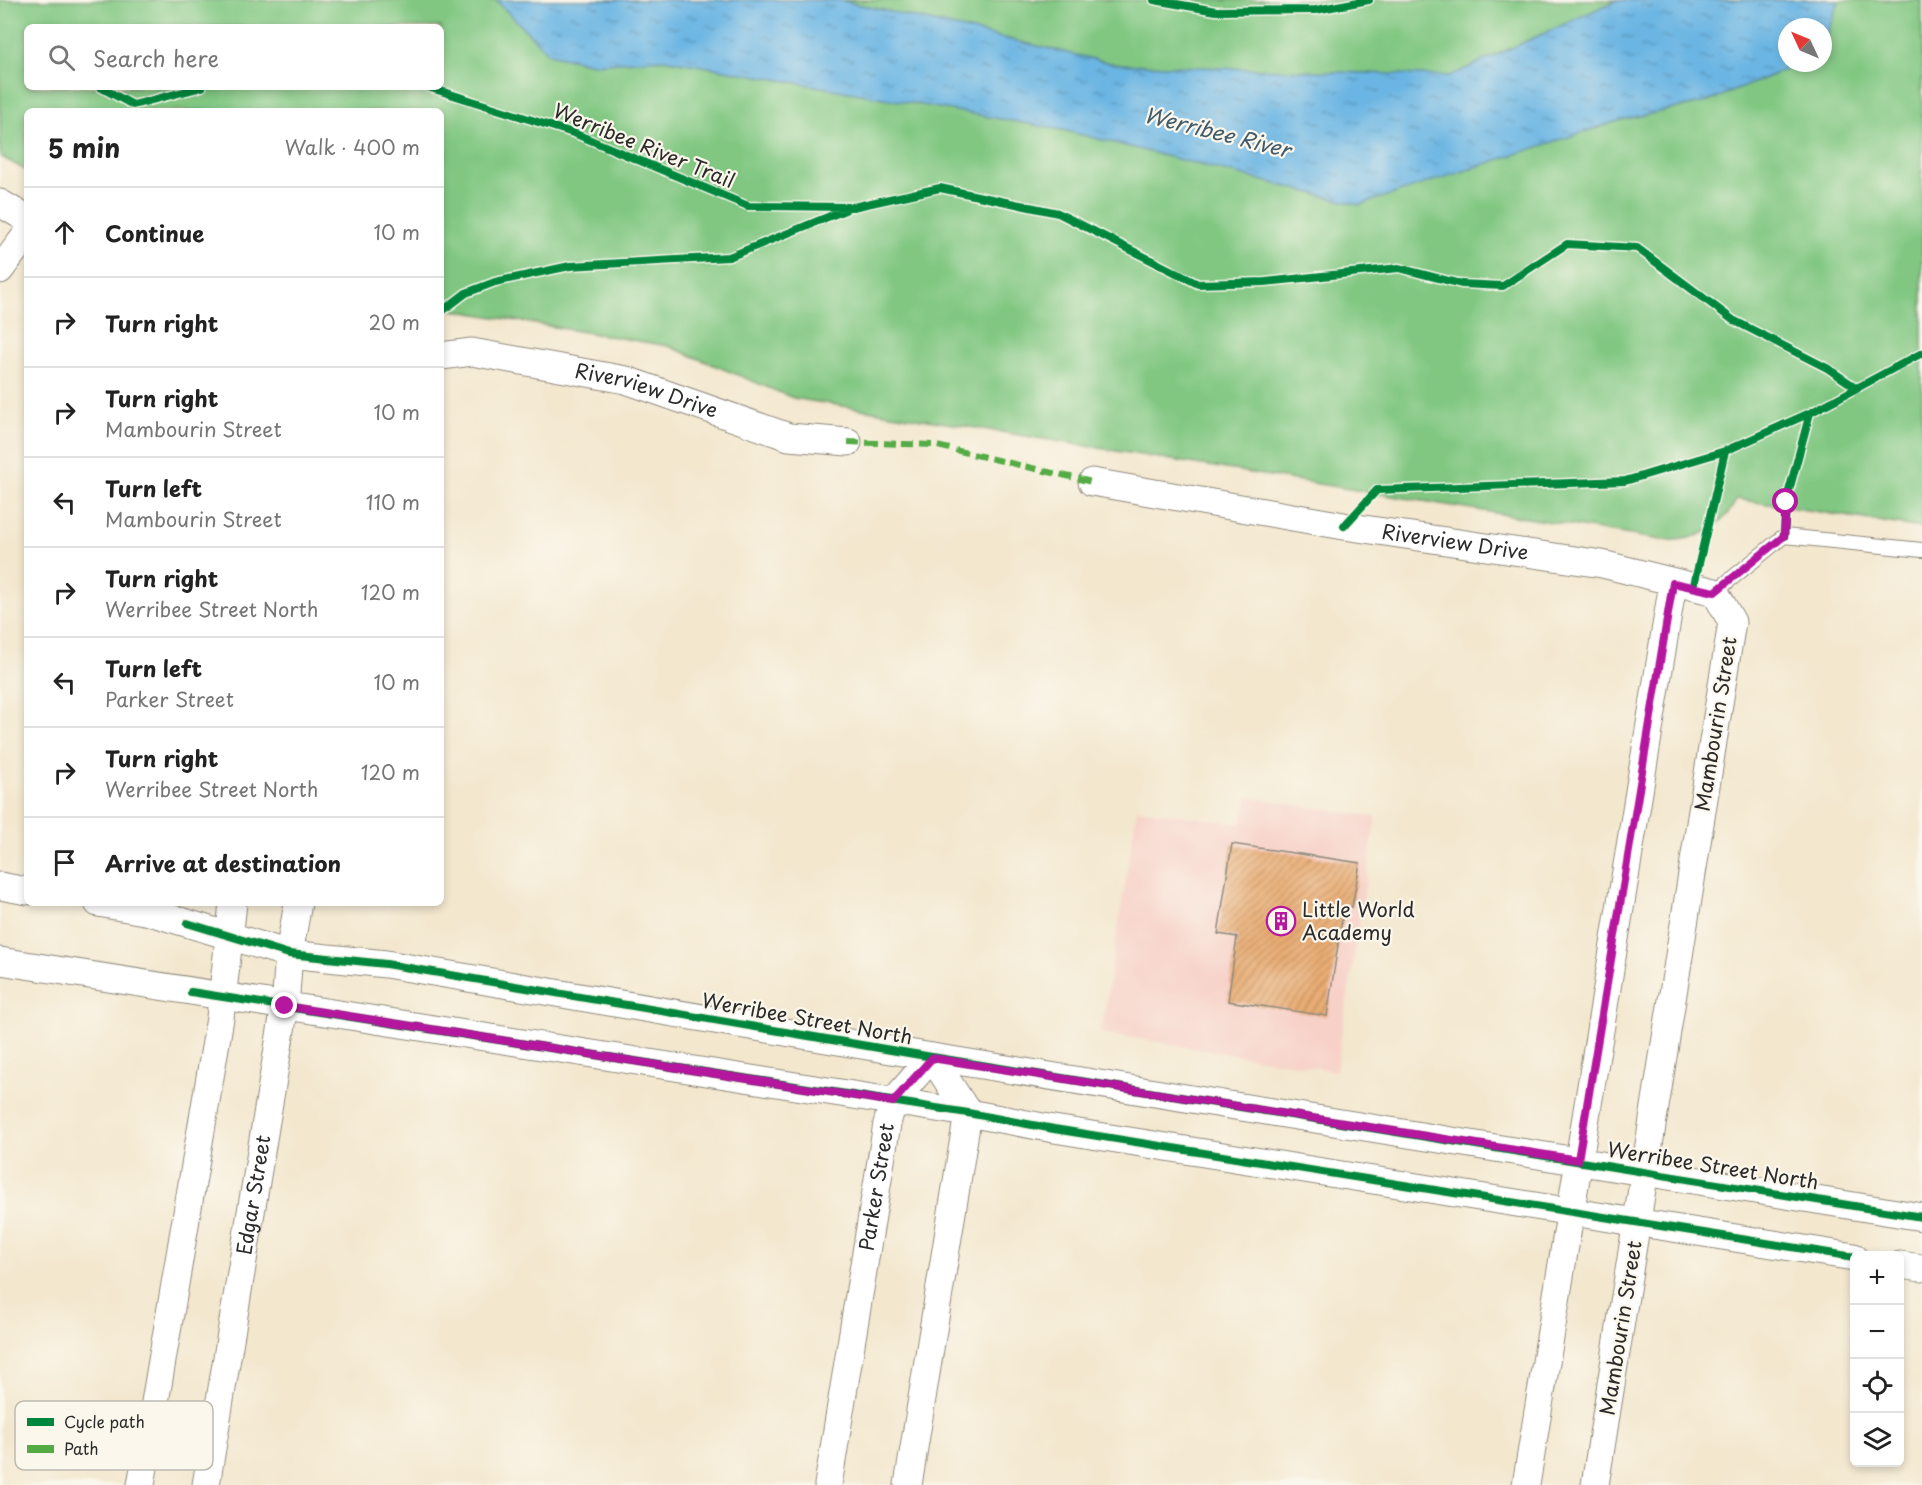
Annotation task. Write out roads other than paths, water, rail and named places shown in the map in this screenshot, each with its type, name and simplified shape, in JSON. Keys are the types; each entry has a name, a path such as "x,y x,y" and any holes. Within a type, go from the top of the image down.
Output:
{"street":[{"path":"0,203 24,217"},
{"path":"0,270 24,238"},
{"name":"Riverview Drive","path":"444,356 472,352 626,380 789,437 848,442"},
{"name":"Riverview Drive","path":"1092,482 1344,526 1602,564 1673,583"},
{"path":"1526,1485 1673,583 1715,592"},
{"name":"Mambourin Street","path":"1595,1485 1732,621 1715,592"},
{"path":"0,886 24,890"},
{"name":"Werribee Street North","path":"115,906 150,912 289,954 386,964 932,1058 1922,1216"},
{"path":"155,1401 220,1018 220,997 233,906"},
{"name":"Edgar Street","path":"213,1443 285,1006 289,954 297,906"},
{"path":"0,961 969,1113 1054,1129 1850,1256"},
{"path":"908,1485 969,1113 932,1058"},
{"name":"Parker Street","path":"828,1485 887,1124 893,1102 932,1058"},
{"path":"1904,1266 1922,1268"},
{"path":"141,1485 144,1470"},
{"name":"Edgar Street","path":"206,1485 208,1470"}],"lane":[{"path":"1715,592 1784,536 1922,550"}],"water":[{"name":"Werribee River","path":"496,0 840,0 1115,64 1450,76 1617,0 1839,0 1832,20 1832,18 1778,18 1779,72 1707,102 1621,120 1359,205 1063,130 663,59 593,64 549,54"}],"place":[{"name":"Little World Academy","path":"1281,921"}]}
